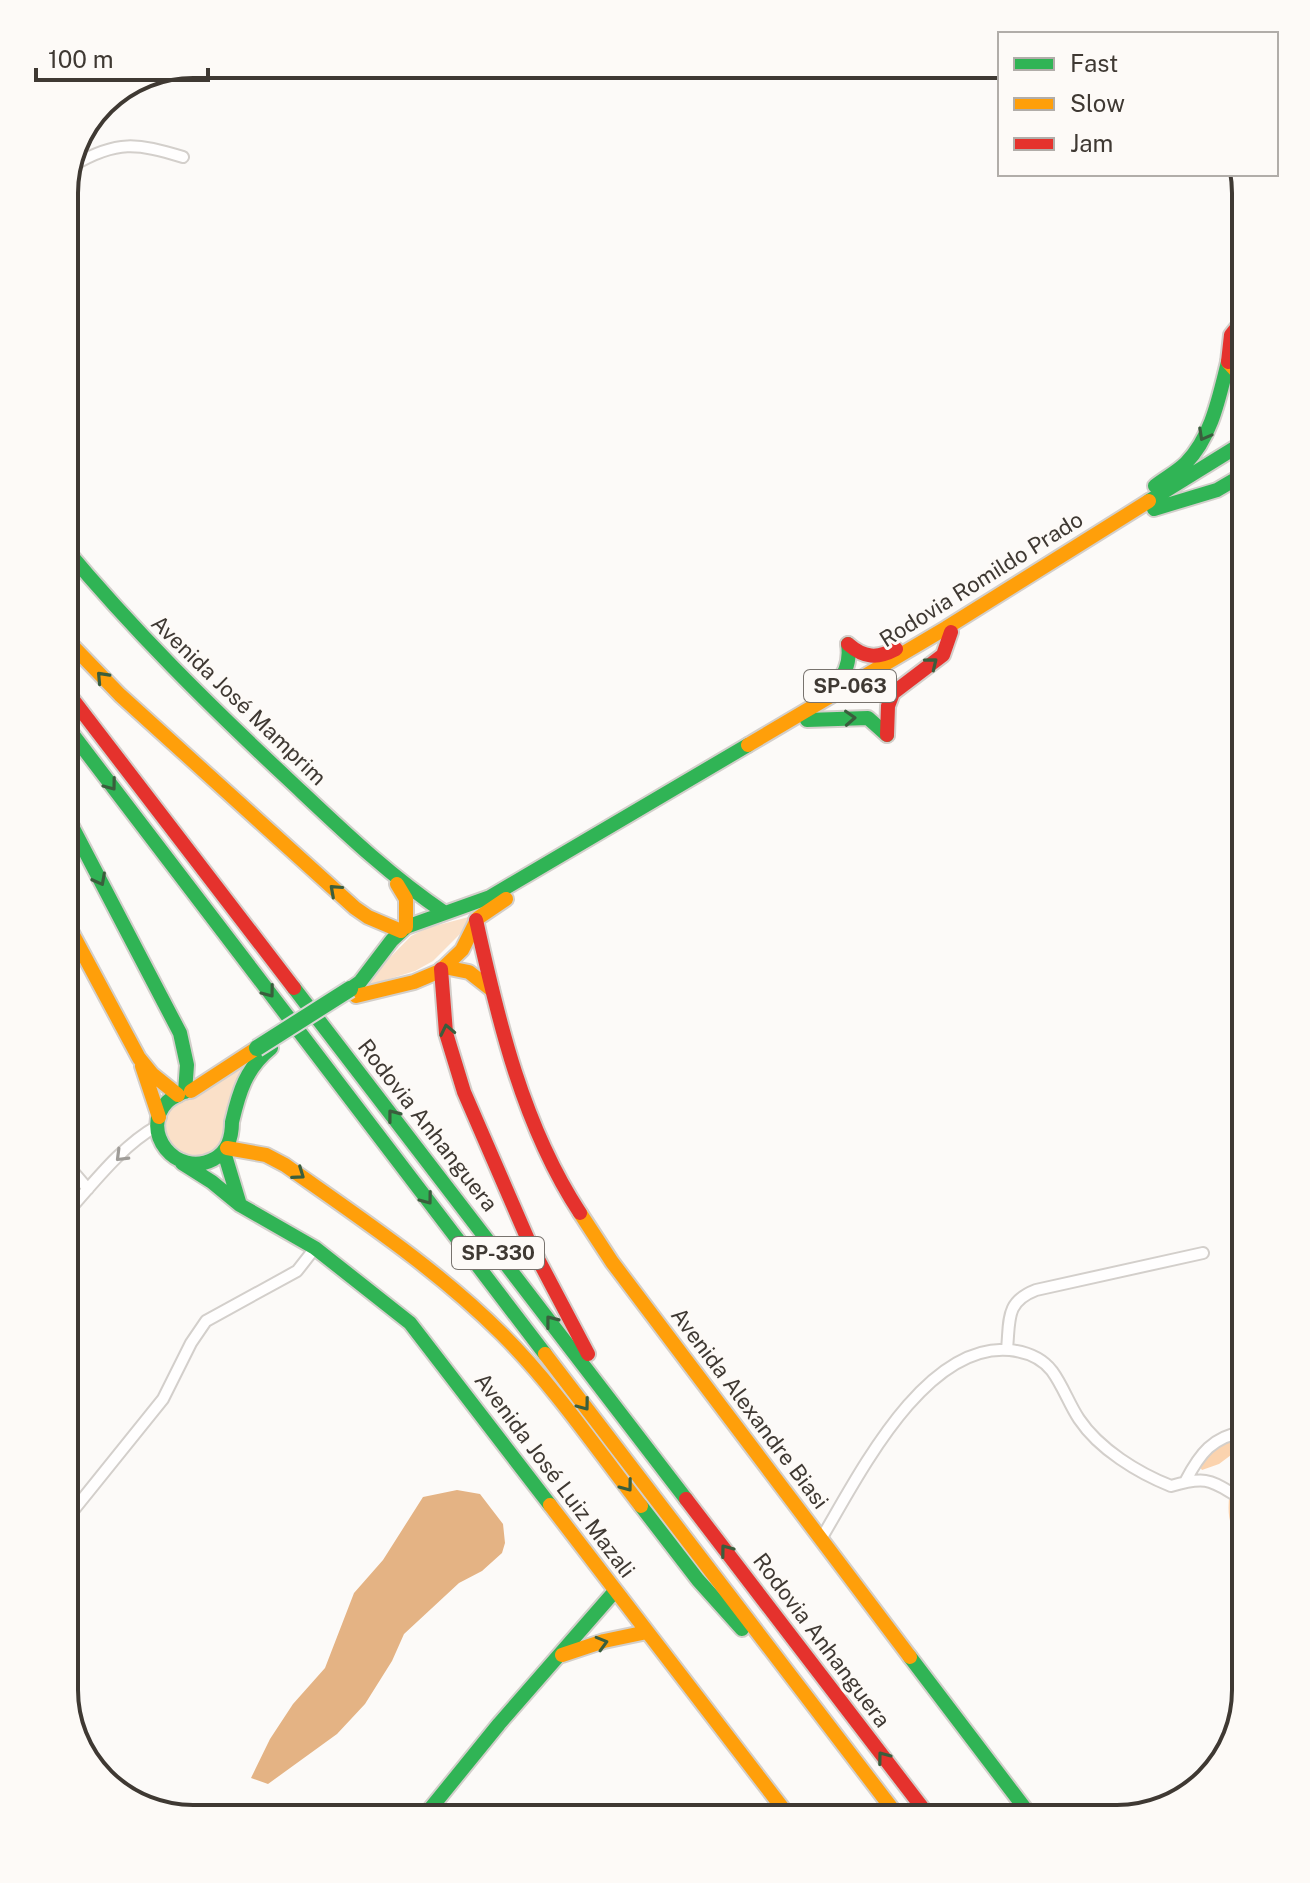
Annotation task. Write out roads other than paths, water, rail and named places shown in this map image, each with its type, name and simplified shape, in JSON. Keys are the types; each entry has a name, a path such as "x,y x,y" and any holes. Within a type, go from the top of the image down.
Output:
{"main road":[{"path":"1100,531 1184,464 1204,439 1217,410 1232,334"},
{"path":"1228,362 1232,366"},
{"name":"Rodovia Romildo Prado","path":"948,630 1232,450"},
{"name":"Rodovia Romildo Prado","path":"476,920 496,904 1154,509 1232,459"},
{"path":"1154,509 1217,490 1232,481"},
{"name":"Avenida José Mamprim","path":"78,564 165,662 393,877 445,913"},
{"path":"948,630 943,655 893,693 888,706 887,735 868,718 806,716 846,674 851,661 848,644 858,653 871,658 884,656 914,639 948,630"},
{"path":"78,652 120,695 355,908 368,917 404,929"},
{"name":"Rodovia Anhanguera","path":"78,706 920,1805"},
{"name":"Rodovia Romildo Prado","path":"445,913 490,897 806,716"},
{"name":"Rodovia Anhanguera","path":"78,741 889,1805"},
{"path":"78,838 180,1033 187,1065 185,1092 163,1108 158,1122"},
{"name":"Avenida José Mamprim","path":"393,877 406,899 404,929"},
{"name":"SP-063","path":"353,993 383,950 404,929 445,913"},
{"name":"SP-063","path":"185,1092 353,993 419,982 462,951 476,920"},
{"name":"Avenida Alexandre Biasi","path":"476,920 499,1024 544,1148 576,1207 612,1262 1022,1805"},
{"path":"78,945 139,1058 152,1074 185,1092"},
{"path":"492,990 469,972 442,968 446,1033 464,1092 529,1242 616,1406"},
{"name":"SP-063","path":"225,1150 231,1140 232,1122 243,1078 264,1048"},
{"name":"Avenida José Luiz Mazali","path":"139,1058 158,1122 160,1141 168,1155 212,1182 240,1205 315,1248 410,1323 780,1805"},
{"path":"225,1150 240,1205"},
{"path":"182,1163 204,1164 225,1150 266,1155 285,1165 425,1264 535,1369 698,1580 803,1693"},
{"path":"434,1805 615,1591"},
{"path":"558,1657 604,1641 647,1632"}],"street":[{"path":"84,159 98,151 137,144 183,157"},
{"path":"78,1200 158,1122"},
{"path":"78,1177 88,1189"},
{"path":"78,1505 163,1399 206,1321 297,1271 315,1248"},
{"path":"1007,1349 1010,1313 1022,1295 1203,1253"},
{"path":"821,1539 878,1446 906,1408 936,1379 963,1359 986,1350 1026,1352 1051,1370 1079,1419 1097,1441 1117,1457 1171,1486 1201,1479 1213,1481 1232,1493"},
{"path":"1185,1482 1199,1456 1232,1434"}]}
